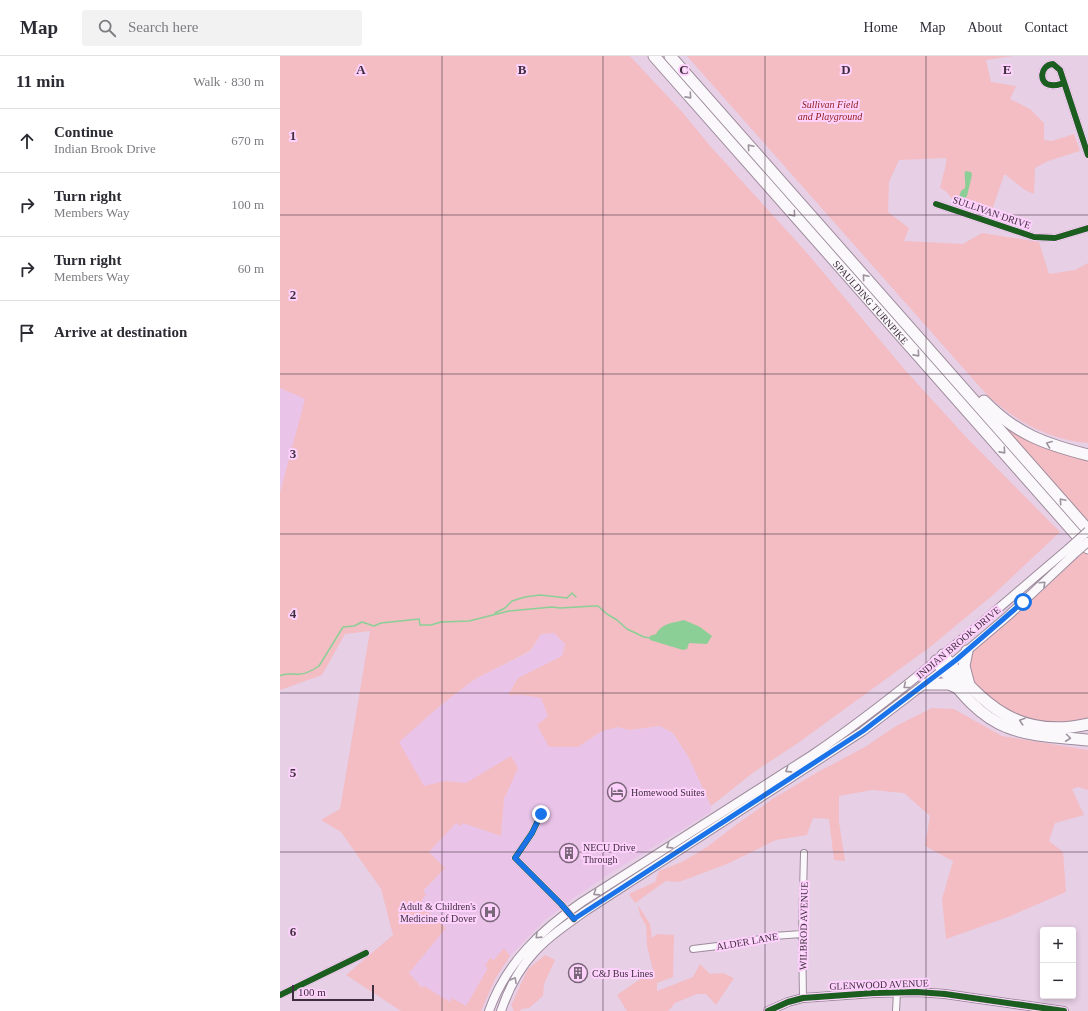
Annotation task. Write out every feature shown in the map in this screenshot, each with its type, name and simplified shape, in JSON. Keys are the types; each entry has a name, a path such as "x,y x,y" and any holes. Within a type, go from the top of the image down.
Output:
{"highway":[{"name":"SPAULDING TURNPIKE","path":"654,56 1088,548"},
{"name":"SPAULDING TURNPIKE","path":"670,56 1088,531"},
{"path":"948,371 1013,426 1050,445 1087,455"},
{"path":"966,651 964,687 968,700 982,712 1006,727 1027,733 1088,740"},
{"path":"939,658 964,687 1006,716 1025,723 1044,727 1074,727 1088,724"},
{"path":"926,684 949,684 964,687"}],"main road":[{"name":"INDIAN BROOK DRIVE","path":"501,1011 512,985 529,958 546,939 574,919 863,731 926,684 1009,615 1070,552 1088,531"},
{"name":"INDIAN BROOK DRIVE","path":"489,1011 500,984 518,958 538,935 568,912 828,744 881,705 1070,552 1088,542"},
{"name":"GLENWOOD AVENUE","path":"768,1011 788,1002 802,998 897,992 939,993 1064,1011"}],"street":[{"path":"1064,83 1088,155"},
{"name":"SULLIVAN DRIVE","path":"936,204 1034,237 1055,238 1088,228"},
{"path":"541,814 532,833 515,858 574,919"},
{"name":"WILBROD AVENUE","path":"802,998 804,853"},
{"name":"ALDER LANE","path":"693,949 742,943 773,936 802,934"},
{"path":"280,995 366,954"},
{"path":"896,1011 897,992"}],"shaded area":[{"path":"965,171 971,172 972,175 967,196 963,200 959,197 961,191 965,188"},
{"path":"280,388 306,399 280,493"},
{"path":"684,620 700,627 712,636 707,644 689,643 687,649 683,650 650,640 650,636 656,634 661,628"},
{"path":"554,633 565,644 562,656 518,678 508,695 524,695 541,698 548,716 578,747 602,731 618,727 629,730 660,726 673,733 689,758 711,806 711,812 609,874 575,897 543,922 510,956 495,979 481,1011 440,1007 409,973 446,928 421,905 423,892 443,870 429,852 456,823 463,823 501,836 504,799 518,767 484,773 466,783 445,781 424,787 398,742 441,705 475,679 530,652 541,634"}],"green space":[{"path":"280,56 630,56 683,113 711,147 807,253 905,370 966,437 1060,532 993,595 930,647 798,743 754,772 711,806 689,758 673,733 660,726 629,730 618,727 602,731 578,747 549,747 537,725 548,716 541,698 524,695 508,695 518,678 562,656 565,644 554,633 541,634 530,651 475,679 441,705 399,742 424,786 445,781 466,783 511,756 518,768 504,799 501,836 463,823 460,826 456,823 429,852 445,868 423,891 426,895 423,898 421,905 446,928 409,973 422,988 424,986 450,1002 452,998 466,1006 488,968 485,966 490,958 494,960 504,948 510,956 495,979 481,1011 401,1011 346,975 393,935 381,889 341,832 321,820 340,809 370,631 345,634 322,675 280,690 280,493 305,399 280,388"},
{"name":"Sullivan Field and Playground","path":"687,56 1013,56 986,60 991,82 1016,86 1010,99 1030,109 1044,123 1044,140 1052,141 1074,134 1080,151 1048,161 1035,168 1034,194 1025,190 1004,175 990,216 961,205 940,188 946,158 899,160 889,182 888,212 909,228 904,241 963,244 982,233 1039,242 1049,274 1075,270 1088,263 1088,443 1060,438 1033,428 1009,413 987,395"},
{"path":"1001,424 1088,457 1088,522"},
{"path":"1084,551 1088,556 1088,721 1054,724 1042,723 1002,708 980,690 972,679 968,667 971,652 1040,593"},
{"path":"932,708 954,709 1002,736 1088,750 1088,790 1078,787 1072,789 1084,815 1055,823 1049,841 1063,852 1066,892 1008,917 946,939 942,899 953,861 925,846 930,816 904,793 872,790 839,796 839,822 845,861 834,860 829,819 813,818 807,835 776,840 727,864 679,882 666,881 635,903 629,894 655,882 659,871 682,862 707,847 774,798 865,747 896,726"},
{"path":"638,905 650,924 652,938 657,934 674,935 673,977 657,983 657,991 693,977 700,964 710,974 723,973 734,978 716,1005 706,994 697,994 675,1003 668,1011 627,1011 617,995 653,970 647,946 646,926 640,915"},
{"path":"545,955 555,960 544,984 543,996 529,1008 514,1011 511,1005 528,969"}],"waterway":[{"path":"495,613 505,608 512,601 525,597 540,595 567,598 572,593 576,597"},
{"path":"280,676 310,672 319,666 343,627 354,626 362,622 374,626 381,623 419,619 420,625 431,625 441,622 469,621 509,611 552,607 598,606 627,629 644,637 650,638"}],"cycle path":[{"path":"1064,83 1055,85 1047,84 1042,78 1045,68 1053,64 1060,70 1088,155"},
{"path":"936,204 1034,237 1055,238 1088,228"},
{"path":"541,814 532,833 515,858 574,919"},
{"path":"280,995 366,953"},
{"path":"768,1011 788,1002 803,998 874,993 917,992 945,994 1064,1011"}],"place":[{"name":"Homewood Suites","path":"617,792"},
{"name":"NECU Drive Through","path":"569,853"},
{"name":"Adult & Children's Medicine of Dover","path":"490,912"},
{"name":"C&J Bus Lines","path":"578,973"}],"route":[{"path":"541,814 526,844 515,858 574,919 863,731 956,660 1023,602"}]}
